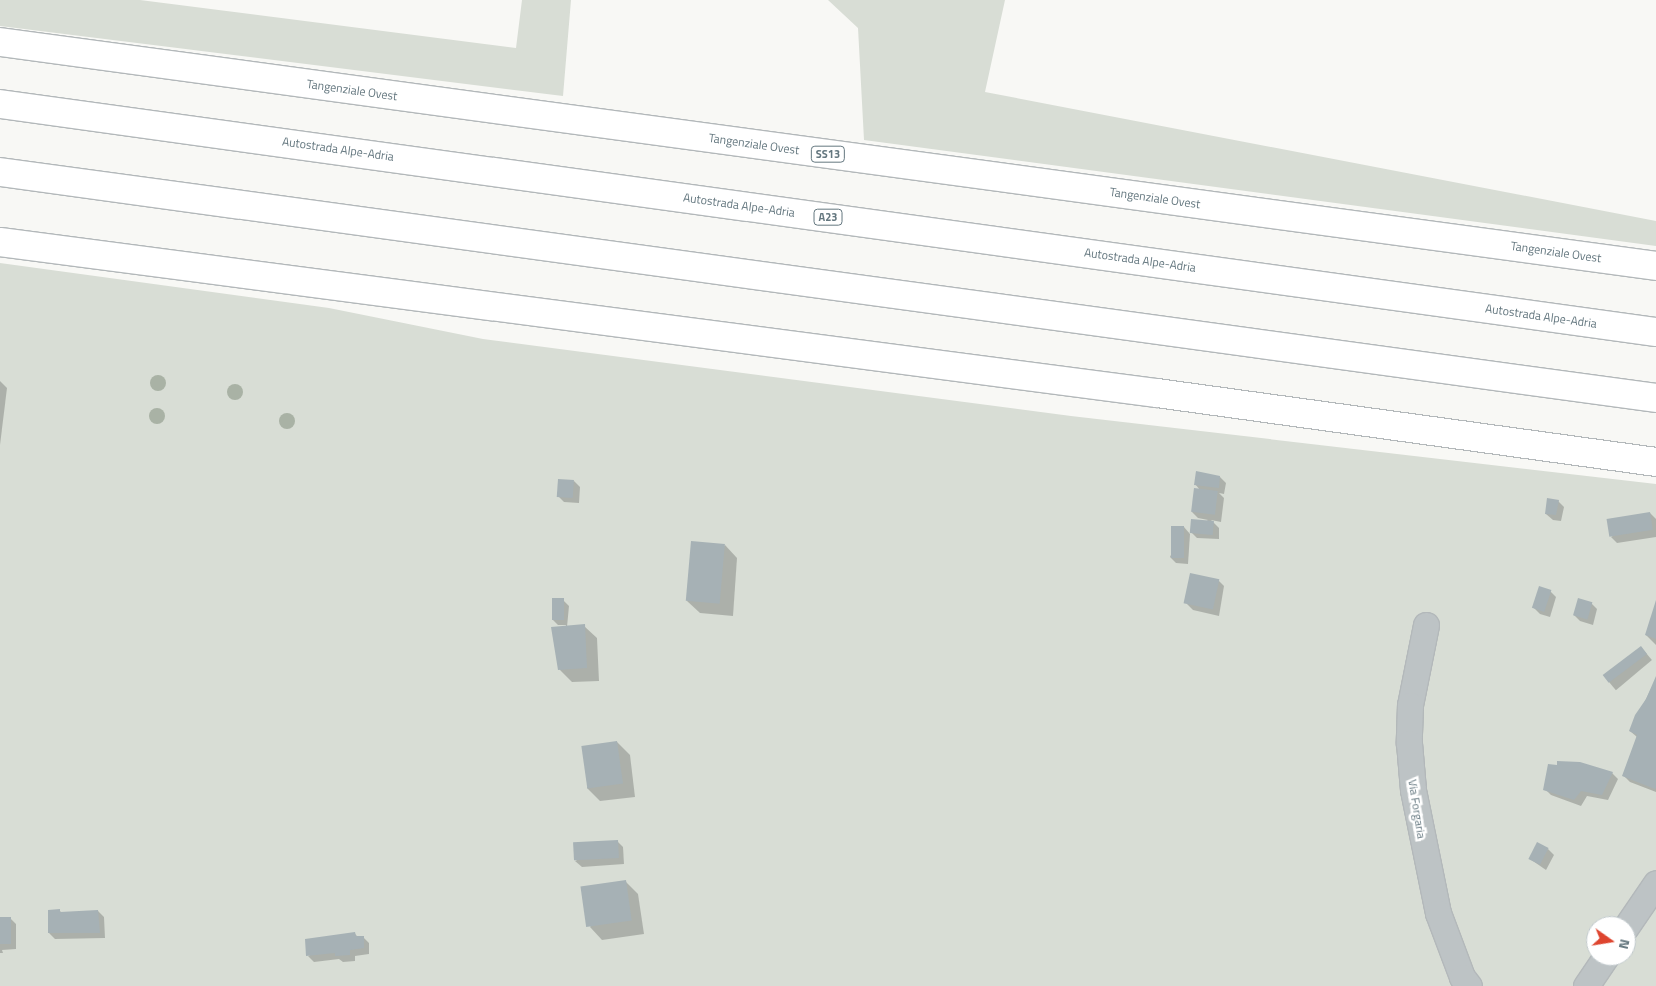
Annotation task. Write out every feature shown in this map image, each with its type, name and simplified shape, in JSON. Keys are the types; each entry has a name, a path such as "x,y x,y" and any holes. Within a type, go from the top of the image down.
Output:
{"highway":[{"name":"Tangenziale Ovest","path":"0,42 1656,266"},
{"name":"Autostrada Alpe-Adria","path":"0,104 1656,332"},
{"path":"0,172 1656,398"},
{"path":"0,242 1157,393 1656,462"}],"street":[{"name":"Via Forgaria","path":"1426,624 1410,705 1409,744 1413,790 1438,913 1462,977 1469,986"},
{"path":"1634,916 1656,884"},
{"path":"1586,986 1599,966"}],"shaded area":[{"path":"0,0 140,0 516,48 522,0 571,0 563,96 0,26"},
{"path":"828,0 1005,0 985,92 1656,221 1656,246 864,140 858,28"},
{"path":"0,263 329,308 483,339 1071,416 1656,484 1656,986 0,986"}],"building":[{"path":"1196,471 1220,476 1219,488 1194,485"},
{"path":"558,479 574,480 573,498 557,497"},
{"path":"1194,488 1218,491 1215,515 1191,512"},
{"path":"1547,498 1559,500 1556,515 1545,514"},
{"path":"1650,512 1653,530 1609,537 1607,519"},
{"path":"1191,519 1214,521 1213,535 1190,533"},
{"path":"1171,526 1184,526 1184,558 1171,558"},
{"path":"691,541 725,544 720,604 686,601"},
{"path":"1190,573 1219,579 1213,610 1184,603"},
{"path":"1539,586 1551,590 1544,612 1532,608"},
{"path":"552,598 564,598 564,620 552,620"},
{"path":"1578,598 1592,602 1587,619 1573,615"},
{"path":"1656,600 1656,639 1645,635"},
{"path":"585,624 587,668 558,670 551,627"},
{"path":"1641,646 1647,654 1609,683 1603,675"},
{"path":"1656,676 1655,789 1622,776 1637,735 1629,731 1635,715 1646,699"},
{"path":"617,741 623,784 587,789 581,746"},
{"path":"1557,761 1580,762 1613,772 1602,795 1581,791 1574,800 1543,790 1548,764 1557,765"},
{"path":"618,840 619,858 574,860 573,842"},
{"path":"1537,842 1549,848 1540,865 1528,859"},
{"path":"626,880 632,921 586,927 580,886"},
{"path":"60,909 60,912 98,910 100,933 48,933 48,910"},
{"path":"0,917 11,917 11,944 0,944"},
{"path":"355,932 356,936 364,936 364,948 350,950 350,955 335,956 335,953 306,956 305,939"}]}
